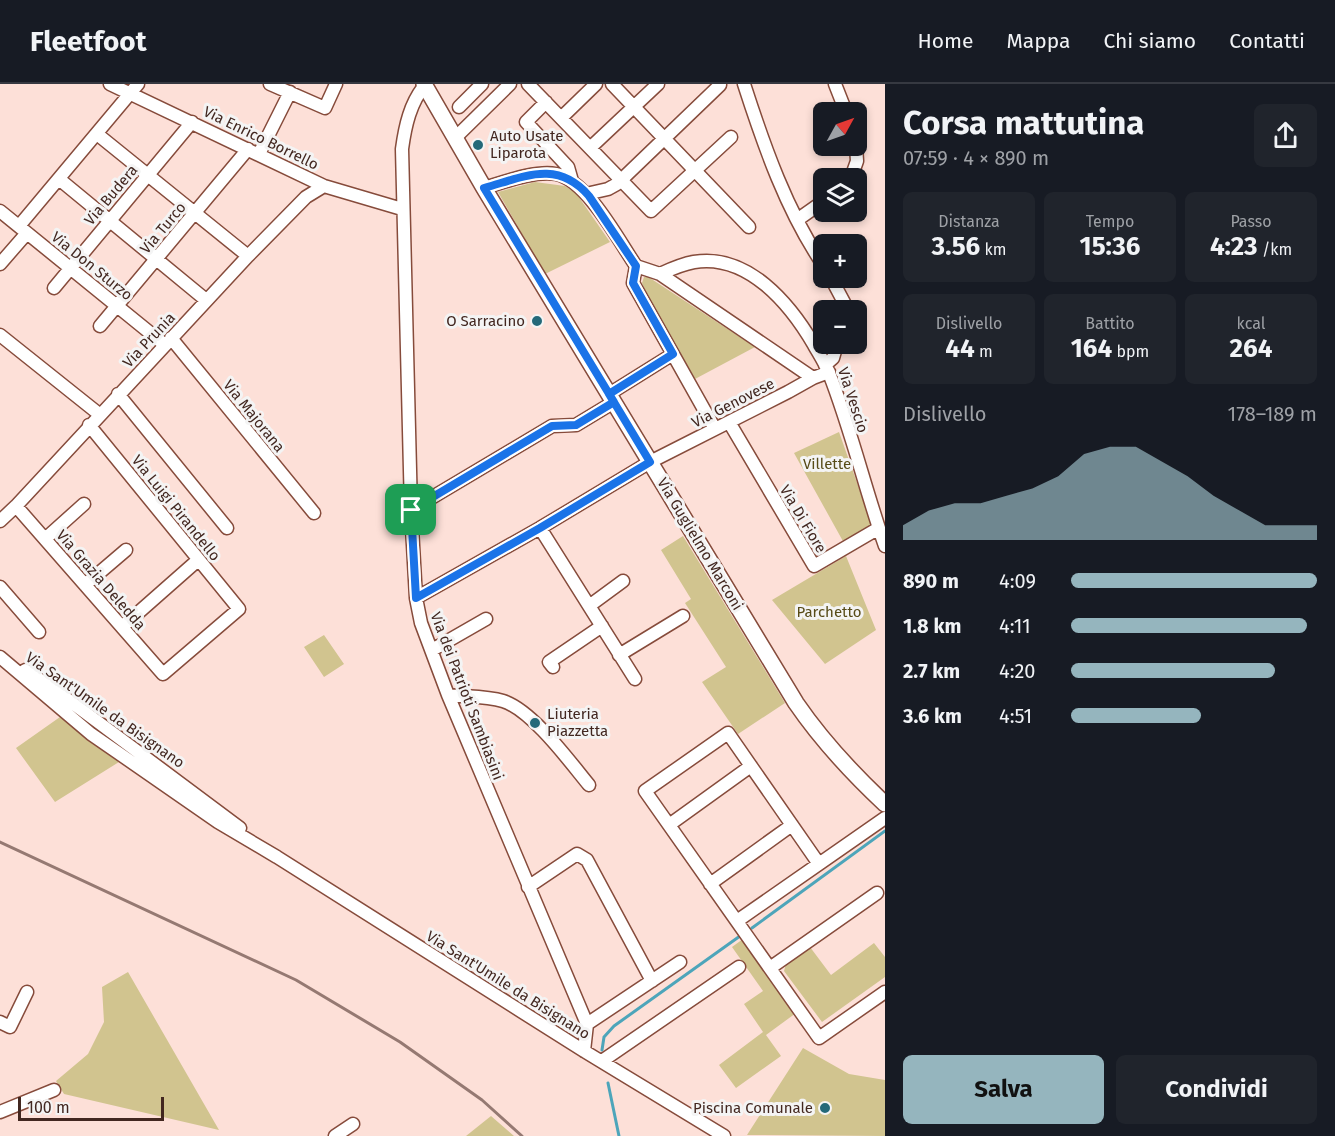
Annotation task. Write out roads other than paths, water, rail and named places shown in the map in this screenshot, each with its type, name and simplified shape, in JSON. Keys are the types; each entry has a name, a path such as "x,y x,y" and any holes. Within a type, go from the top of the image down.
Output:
{"main road":[{"name":"Via Guglielmo Marconi","path":"425,84 484,188 813,729 855,777 885,804"}],"street":[{"name":"Via Enrico Borrello","path":"110,84 134,89 192,122 324,186 402,209"},
{"path":"270,84 325,108 336,84"},
{"name":"Via dei Patrioti Sambiasini","path":"425,84 417,95 405,131 402,149 411,510 416,598 421,624 448,695 587,1024 584,1051"},
{"path":"459,107 482,84"},
{"path":"455,138 510,84"},
{"path":"529,84 651,211 731,137"},
{"path":"561,118 596,84"},
{"path":"612,84 749,227"},
{"path":"590,148 658,84"},
{"path":"744,84 771,160 797,220 813,247"},
{"path":"835,84 842,102"},
{"path":"586,194 613,187 720,85"},
{"path":"0,264 59,179 134,89"},
{"name":"Via Turco","path":"100,326 194,213 254,151 290,93"},
{"path":"546,102 526,122 568,167 572,181"},
{"name":"Via Budera","path":"54,288 192,122"},
{"path":"97,134 248,256"},
{"path":"484,188 555,173 572,181 586,194 636,266 660,274 813,378"},
{"path":"59,179 206,300"},
{"name":"Via Prunia","path":"0,521 248,256 306,197 324,186"},
{"path":"797,220 813,209"},
{"name":"Via Don Sturzo","path":"0,211 117,306 168,341"},
{"name":"Via Vescio","path":"660,274 681,265 706,261 740,269 760,280 788,307 827,368 885,546"},
{"path":"636,266 633,283 715,429"},
{"path":"0,335 99,414"},
{"name":"Via Majorana","path":"168,341 314,513"},
{"path":"411,510 552,426 576,425 673,354"},
{"path":"827,368 834,354"},
{"name":"Via Genovese","path":"416,598 650,462 813,378 827,368"},
{"path":"118,394 227,528"},
{"name":"Via Di Fiore","path":"729,422 814,566 879,528"},
{"name":"Via Luigi Pirandello","path":"89,425 239,609 163,674"},
{"path":"45,539 84,504"},
{"name":"Via Grazia Deledda","path":"16,506 163,674"},
{"path":"540,528 635,679"},
{"path":"85,585 126,550"},
{"path":"122,627 198,560"},
{"path":"589,606 623,581"},
{"path":"0,587 39,632"},
{"path":"619,655 683,616"},
{"path":"432,650 486,619"},
{"path":"553,667 549,662 602,626"},
{"name":"Via Sant'Umile da Bisignano","path":"0,656 51,687 277,856 584,1051 724,1136"},
{"path":"448,695 498,699 514,706 547,735 589,785"},
{"path":"819,864 728,733 645,791 819,1038 885,992"},
{"path":"669,825 751,766"},
{"path":"736,921 885,818"},
{"path":"710,884 792,825"},
{"path":"528,887 578,854 587,860 652,981"},
{"path":"770,968 877,893"},
{"path":"587,1024 680,962"},
{"path":"602,1061 739,967"},
{"path":"0,1022 10,1027 27,992"},
{"path":"0,1112 54,1090"},
{"path":"335,1136 353,1124"}],"waterway":[{"path":"752,928 885,831"},
{"path":"602,1050 604,1037 614,1026 740,936"},
{"path":"608,1083 619,1136"}],"railway":[{"path":"0,842 296,980 400,1042 482,1100 522,1136"}],"place":[{"name":"Auto Usate Liparota","path":"478,145"},
{"name":"O Sarracino","path":"537,321"},
{"name":"Liuteria Piazzetta","path":"535,723"},
{"name":"Piscina Comunale","path":"825,1108"}],"park label":[{"name":"Villette","path":"827,464"},
{"name":"Parchetto","path":"829,612"}]}
